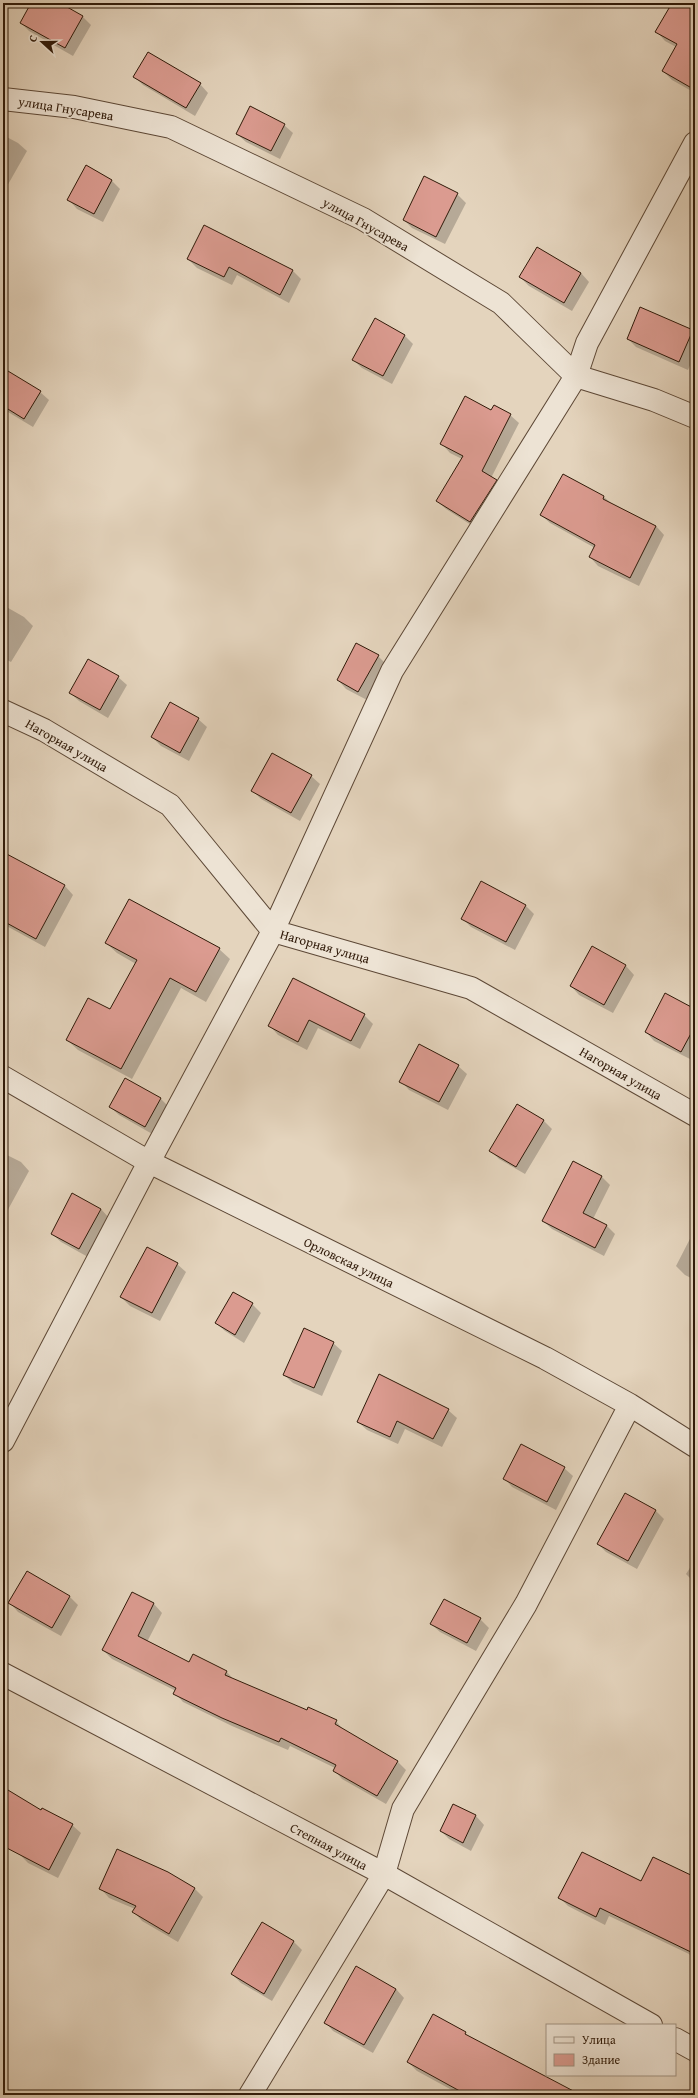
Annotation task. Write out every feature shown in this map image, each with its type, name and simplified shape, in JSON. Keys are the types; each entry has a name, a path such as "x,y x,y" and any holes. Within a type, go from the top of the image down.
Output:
{"street":[{"name":"улица Гнусарева","path":"3,99 74,107 171,127 362,219 501,304 576,376 654,400 695,417"},
{"path":"3,1441 149,1162 273,931 392,671 576,376 587,343 695,143"},
{"name":"Нагорная улица","path":"3,711 44,730 170,805 273,931 471,988 695,1115"},
{"name":"Орловская улица","path":"3,1077 149,1162 545,1358 630,1405 695,1446"},
{"path":"250,2095 384,1874 403,1809 526,1604 630,1405"},
{"name":"Степная улица","path":"3,1674 384,1874 649,2024"},
{"path":"676,2040 695,2050"}],"building":[{"path":"31,3 60,3 83,16 65,48 20,23"},
{"path":"672,3 683,3 695,10 695,90 662,71 677,44 655,32"},
{"path":"148,52 201,83 186,108 133,77"},
{"path":"250,106 285,124 271,151 236,134"},
{"path":"86,165 112,180 94,214 67,200"},
{"path":"424,176 458,193 436,237 403,220"},
{"path":"204,225 293,270 280,295 229,267 224,277 187,259"},
{"path":"537,247 581,273 564,303 519,277"},
{"path":"640,307 693,330 679,362 627,339"},
{"path":"375,318 405,335 383,376 352,360"},
{"path":"3,368 41,391 24,419 3,406"},
{"path":"465,396 491,410 494,405 511,414 482,471 497,480 470,522 436,501 463,456 440,444"},
{"path":"563,474 604,496 603,499 656,526 630,578 589,557 595,545 540,515"},
{"path":"356,643 379,655 358,692 337,680"},
{"path":"88,659 119,676 100,710 69,693"},
{"path":"170,702 199,718 180,753 151,737"},
{"path":"272,753 312,775 291,813 251,791"},
{"path":"3,852 65,885 36,939 3,921"},
{"path":"481,881 526,905 506,942 461,919"},
{"path":"129,899 220,948 196,992 170,978 121,1069 66,1040 88,998 110,1009 137,960 105,943"},
{"path":"592,946 626,965 604,1005 570,986"},
{"path":"293,978 365,1014 351,1041 309,1020 298,1042 268,1026"},
{"path":"665,993 695,1009 695,1026 681,1052 645,1032"},
{"path":"419,1044 459,1065 439,1102 399,1082"},
{"path":"125,1078 161,1098 145,1127 109,1107"},
{"path":"517,1104 544,1120 516,1167 489,1151"},
{"path":"573,1161 602,1176 583,1213 607,1225 595,1248 542,1221"},
{"path":"72,1193 101,1209 79,1249 51,1234"},
{"path":"147,1247 178,1263 152,1313 120,1297"},
{"path":"233,1292 253,1303 235,1335 215,1323"},
{"path":"304,1328 334,1342 314,1388 283,1375"},
{"path":"379,1374 449,1409 433,1439 397,1421 390,1437 357,1422"},
{"path":"521,1444 565,1467 547,1502 503,1479"},
{"path":"625,1493 656,1510 628,1561 597,1544"},
{"path":"27,1571 70,1596 52,1628 8,1603"},
{"path":"132,1592 154,1603 138,1636 189,1662 193,1654 227,1671 225,1675 307,1710 308,1707 337,1720 335,1724 398,1761 377,1796 333,1771 336,1765 281,1738 279,1742 222,1718 173,1694 176,1688 102,1650"},
{"path":"444,1599 481,1618 467,1643 430,1624"},
{"path":"3,1787 41,1810 42,1808 73,1824 49,1870 3,1846"},
{"path":"453,1804 476,1815 463,1843 440,1831"},
{"path":"117,1849 168,1872 195,1888 169,1934 132,1912 136,1906 99,1889"},
{"path":"582,1852 641,1881 653,1857 695,1877 695,1954 600,1908 596,1917 558,1898"},
{"path":"262,1922 294,1941 264,1994 231,1974"},
{"path":"356,1966 396,1989 364,2045 324,2023"},
{"path":"433,2014 466,2032 465,2034 581,2095 467,2095 407,2062"}]}
